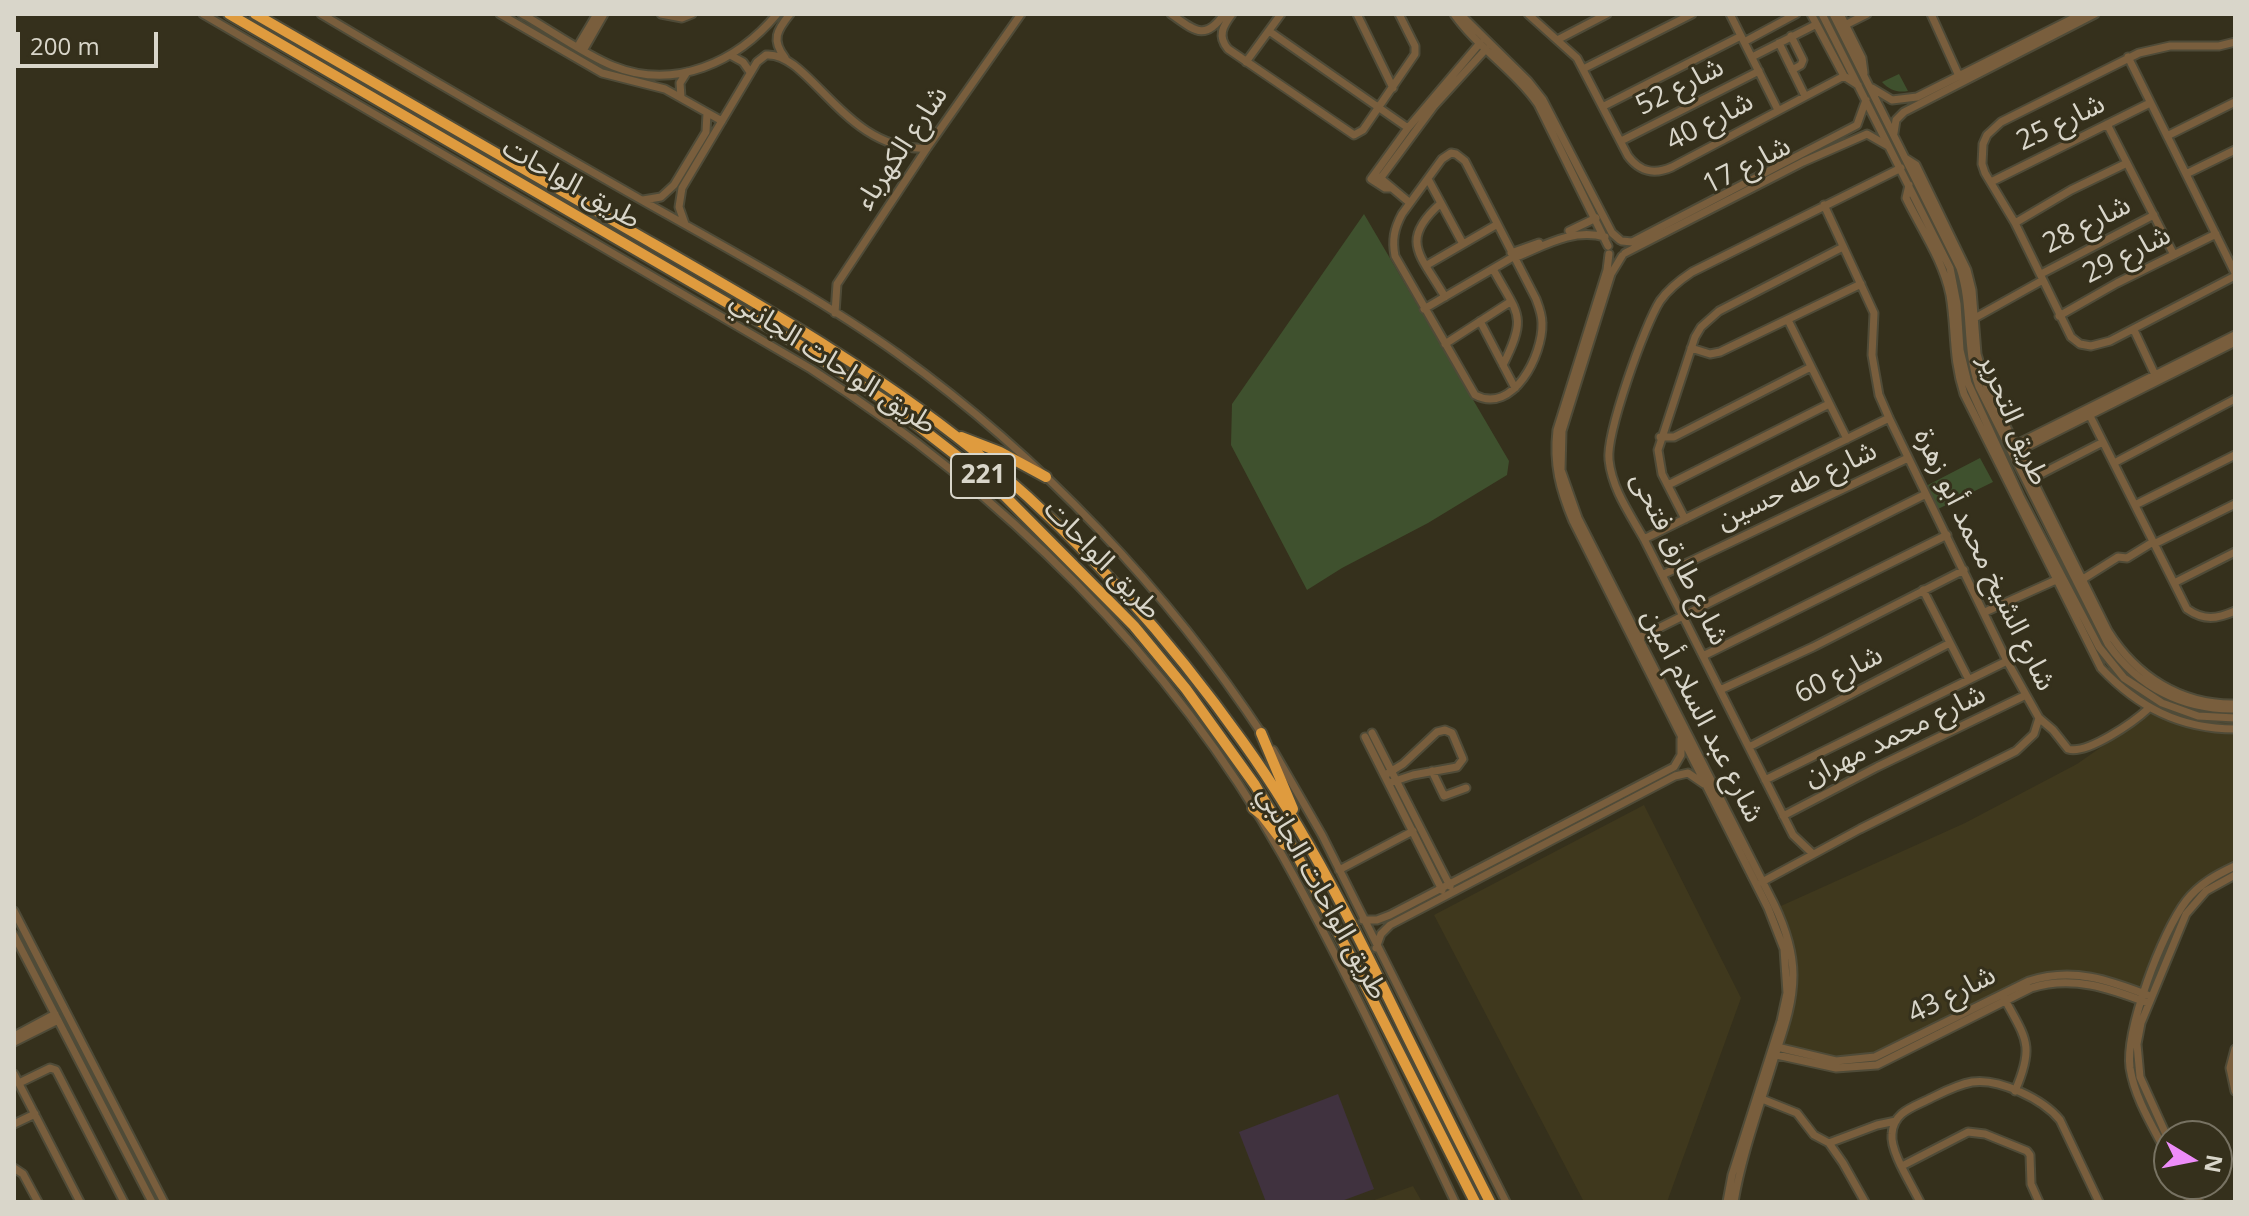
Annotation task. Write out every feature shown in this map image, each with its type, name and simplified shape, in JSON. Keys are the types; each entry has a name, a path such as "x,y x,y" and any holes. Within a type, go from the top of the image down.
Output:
{"highway":[{"name":"طريق الواحات","path":"229,14 786,336 845,373 936,438 993,484 1134,626 1214,725 1255,785 1293,848 1475,1202"},
{"name":"طريق الواحات","path":"255,14 758,303 852,361 996,469 1062,531 1143,615 1230,724 1301,829 1353,925 1490,1202"},
{"path":"950,432 1000,452 1046,477"},
{"path":"1261,733 1301,829"},
{"path":"1253,808 1285,845 1293,848"},
{"path":"1398,1051 1406,1052 1412,1047"},
{"path":"1409,1072 1412,1066 1421,1064"}],"street":[{"name":"طريق الواحات الجانبي","path":"203,14 811,369 870,407 949,466 1043,550 1138,652 1201,731 1253,808 1282,854 1333,953 1455,1202"},
{"name":"طريق الواحات الجانبي","path":"321,14 835,313 898,354 954,397 1046,477 1108,540 1179,622 1288,774 1506,1202"},
{"path":"500,14 602,73 659,86 722,121"},
{"path":"522,14 612,66 645,73 687,72 732,56 755,39 777,14"},
{"path":"581,48 597,14"},
{"path":"581,48 604,14"},
{"path":"661,14 682,18 692,14"},
{"path":"790,14 776,36 778,49 786,59 805,74 847,118 865,131 894,143 927,148"},
{"name":"شارع الكهرباء","path":"835,313 837,284 1021,14"},
{"path":"1171,14 1182,17 1194,30 1206,31 1216,25 1224,14"},
{"path":"1232,14 1222,29 1223,43 1354,135 1363,130 1415,54 1415,46 1399,14"},
{"path":"1246,62 1281,14"},
{"path":"1357,14 1393,88"},
{"path":"1454,14 1531,94 1560,138"},
{"path":"1460,14 1536,90 1612,233 1626,248 1624,255 1617,258 1608,250 1566,149"},
{"name":"شارع 40","path":"1528,14 1559,39 1585,68 1634,164 1653,172 1663,172 1844,76"},
{"path":"1559,39 1607,14"},
{"path":"1585,68 1692,14"},
{"path":"1730,14 1778,110"},
{"path":"1604,106 1796,14"},
{"path":"1811,14 1844,76 1858,85"},
{"path":"1840,14 1843,27"},
{"path":"1833,35 1835,30 1867,14"},
{"path":"1931,14 1959,76"},
{"path":"1869,85 1892,100 1917,97 2082,14"},
{"path":"1894,135 1896,120 1904,112 2095,14"},
{"name":"طريق التحرير","path":"1828,15 1843,27 1862,58 1864,75 1932,222 1964,279 1971,362 1979,387 2031,491 2089,617 2099,647 2124,678 2162,703 2198,716 2235,718"},
{"name":"طريق التحرير","path":"1828,15 1833,35 1858,85 1909,185 1925,207"},
{"path":"1752,57 1815,25"},
{"path":"1269,31 1408,128"},
{"path":"1791,36 1803,60 1792,70"},
{"path":"2128,57 2235,274 2101,345 2080,344 2071,337 2059,316 2015,223 1982,164 1983,144 1993,128 2128,57 2170,46 2219,46 2235,42"},
{"path":"1779,43 1805,96"},
{"path":"1377,178 1408,128 1483,46"},
{"path":"1377,178 1483,46"},
{"path":"685,224 679,207 681,193 750,72 766,55 786,59"},
{"path":"732,56 743,62 750,72"},
{"name":"شارع 52","path":"1621,141 1759,71"},
{"path":"681,97 680,83 687,72"},
{"path":"644,83 645,73"},
{"path":"1857,125 1863,116 1866,100"},
{"path":"1892,100 1891,110 1904,112"},
{"path":"2167,136 2235,102"},
{"name":"شارع 25","path":"1991,182 2150,103"},
{"path":"642,200 661,197 674,185 706,132 707,113"},
{"path":"2107,124 2174,255"},
{"path":"1857,125 1869,125 1867,134 1890,148"},
{"name":"شارع 17","path":"1621,240 1632,242 1857,125"},
{"name":"شارع 17","path":"1624,255 1803,162 1867,134"},
{"path":"1451,153 1461,157 1536,299 1543,320 1534,358 1515,388 1499,398 1491,400 1475,395 1395,256 1396,224 1410,203 1446,155 1451,153"},
{"path":"2186,174 2234,154"},
{"path":"1905,158 1916,165 1964,260 1972,290 1976,348 1987,388 2113,639 2134,665 2165,687 2198,700 2235,706"},
{"path":"2015,223 2071,190 2127,163"},
{"name":"شارع طارق فتحى","path":"1813,854 1798,842 1783,816 1644,539 1620,498 1611,473 1608,448 1613,424 1655,310 1670,288 1692,272 1901,168"},
{"path":"1377,178 1388,183 1410,203"},
{"path":"1428,179 1463,244"},
{"path":"1909,185 1906,198 1947,284 1958,376 1981,430 2101,668 2130,696 2149,708 2196,726 2235,729"},
{"path":"1441,203 1424,217 1416,234 1416,244 1445,297"},
{"name":"شارع الشيخ محمد أبو زهرة","path":"1762,882 2016,751 2034,734 2039,718 2007,661 1879,395 1872,355 1874,313 1824,205"},
{"name":"شارع 28","path":"1973,319 2154,215"},
{"path":"1424,309 1513,256 1580,228 1596,218"},
{"name":"طريق التحرير","path":"1932,222 1953,280 1962,361 1981,413 2020,496 2082,603"},
{"path":"1427,265 1496,225"},
{"path":"1560,236 1587,233 1605,237"},
{"name":"شارع 29","path":"2059,316 2216,234"},
{"path":"1608,250 1614,240 1621,240"},
{"path":"1685,519 1658,462 1660,437 1701,327 1719,311 1843,247"},
{"name":"شارع عبد السلام أمين","path":"1608,250 1607,270 1562,431 1561,470 1578,518 1680,733 1768,908 1784,949 1787,993 1734,1202"},
{"name":"شارع عبد السلام أمين","path":"1584,350 1613,268 1624,255"},
{"path":"1493,269 1519,326 1503,365"},
{"path":"1691,348 1710,354 1720,352 1861,284"},
{"path":"1445,344 1510,302"},
{"path":"1788,320 1847,439"},
{"path":"1480,321 1515,388"},
{"path":"2134,330 2157,378"},
{"path":"2157,378 2235,335"},
{"path":"2017,448 2235,342"},
{"path":"1971,362 1976,348"},
{"path":"1660,437 1674,437 1811,367"},
{"path":"2114,463 2235,399"},
{"path":"1668,485 1829,404"},
{"path":"2088,412 2187,609 2202,618 2220,617 2235,611"},
{"path":"1981,413 1981,430"},
{"path":"1644,539 1889,418"},
{"path":"1996,420 2005,424"},
{"path":"2033,478 2103,442"},
{"path":"2135,505 2235,455"},
{"name":"شارع طه حسين","path":"1662,575 1908,458"},
{"path":"2031,491 2033,478"},
{"path":"2012,492 2020,496"},
{"path":"1636,639 1926,494"},
{"path":"2083,579 2118,557 2127,558 2235,504"},
{"path":"1703,656 1947,535"},
{"path":"2174,583 2235,552"},
{"path":"1720,690 1813,647 1964,570"},
{"path":"1985,612 2056,580"},
{"path":"1923,590 1968,678"},
{"name":"طريق التحرير","path":"2089,617 2123,664 2160,693 2194,706 2235,706"},
{"path":"2102,632 2113,639"},
{"name":"شارع عبد السلام أمين","path":"1636,639 1780,918 1792,959 1791,1001 1732,1175 1727,1202"},
{"name":"شارع 60","path":"1749,747 1950,643"},
{"path":"2099,647 2101,668"},
{"path":"1765,780 2007,661"},
{"name":"شارع محمد مهران","path":"1783,816 2026,695"},
{"path":"2039,718 2068,749 2082,750 2138,718 2149,708"},
{"path":"1449,731 1462,754 1461,764 1453,769 1390,778 1437,732 1449,731"},
{"path":"1376,948 1387,927 1447,890 1678,764 1682,753 1680,733"},
{"path":"1369,735 1447,890"},
{"path":"1403,764 1409,776"},
{"path":"1678,764 1683,768 1682,774"},
{"path":"1432,771 1444,796 1466,788"},
{"path":"1363,920 1382,918 1447,890 1682,774 1693,775 1707,787"},
{"path":"1390,778 1413,831 1447,890"},
{"path":"1339,870 1413,831"},
{"path":"2153,1125 2139,1097 2131,1070 2130,1042 2145,998 2186,914 2206,891 2233,874"},
{"path":"14,911 164,1202"},
{"path":"14,935 152,1202"},
{"path":"28,962 33,962 37,956"},
{"path":"37,979 41,974 47,976"},
{"name":"شارع 43","path":"1774,1050 1826,1067 1867,1067 1894,1058 2039,977 2072,974 2105,979 2145,998"},
{"path":"2004,998 2023,1032 2028,1050 2025,1068 2015,1091"},
{"path":"2145,998 2138,1066 2143,1088 2159,1120"},
{"path":"14,1036 57,1017"},
{"path":"14,1042 38,1026"},
{"path":"2235,1049 2230,1068 2235,1091"},
{"path":"19,1083 50,1068 56,1070 124,1202"},
{"path":"14,1074 80,1202"},
{"path":"1829,1143 1896,1121 1911,1108 1969,1082 1991,1083 2045,1105 2060,1120 2099,1202"},
{"path":"1762,1099 1797,1113 1814,1135 1829,1143 1865,1202"},
{"path":"108,1116 117,1112"},
{"path":"14,1124 35,1114"},
{"path":"1896,1121 1892,1143 1917,1201"},
{"path":"116,1132 119,1127 124,1127"},
{"path":"1902,1166 1961,1135 1979,1132 2027,1151 2030,1155 2031,1184 2039,1202"},
{"path":"14,1168 23,1174 38,1202"}],"shaded area":[{"path":"2167,701 2198,712 2235,714 2235,870 2202,890 2183,912 2146,998 2091,980 2048,979 2021,988 1885,1057 1869,1062 1834,1064 1774,1050 1790,989 1787,949 1772,910 1965,823 2077,764"},
{"path":"1644,805 1741,998 1667,1202 1584,1202 1434,915"},
{"path":"1338,1094 1374,1189 1339,1202 1266,1202 1239,1132"},
{"path":"1413,1186 1422,1202 1369,1202"}],"green space":[{"path":"1899,74 1908,91 1894,90 1882,82"},
{"path":"1364,214 1509,461 1507,475 1307,590 1231,445 1232,404"},
{"path":"1980,458 1993,482 1938,509 1926,486"}]}
